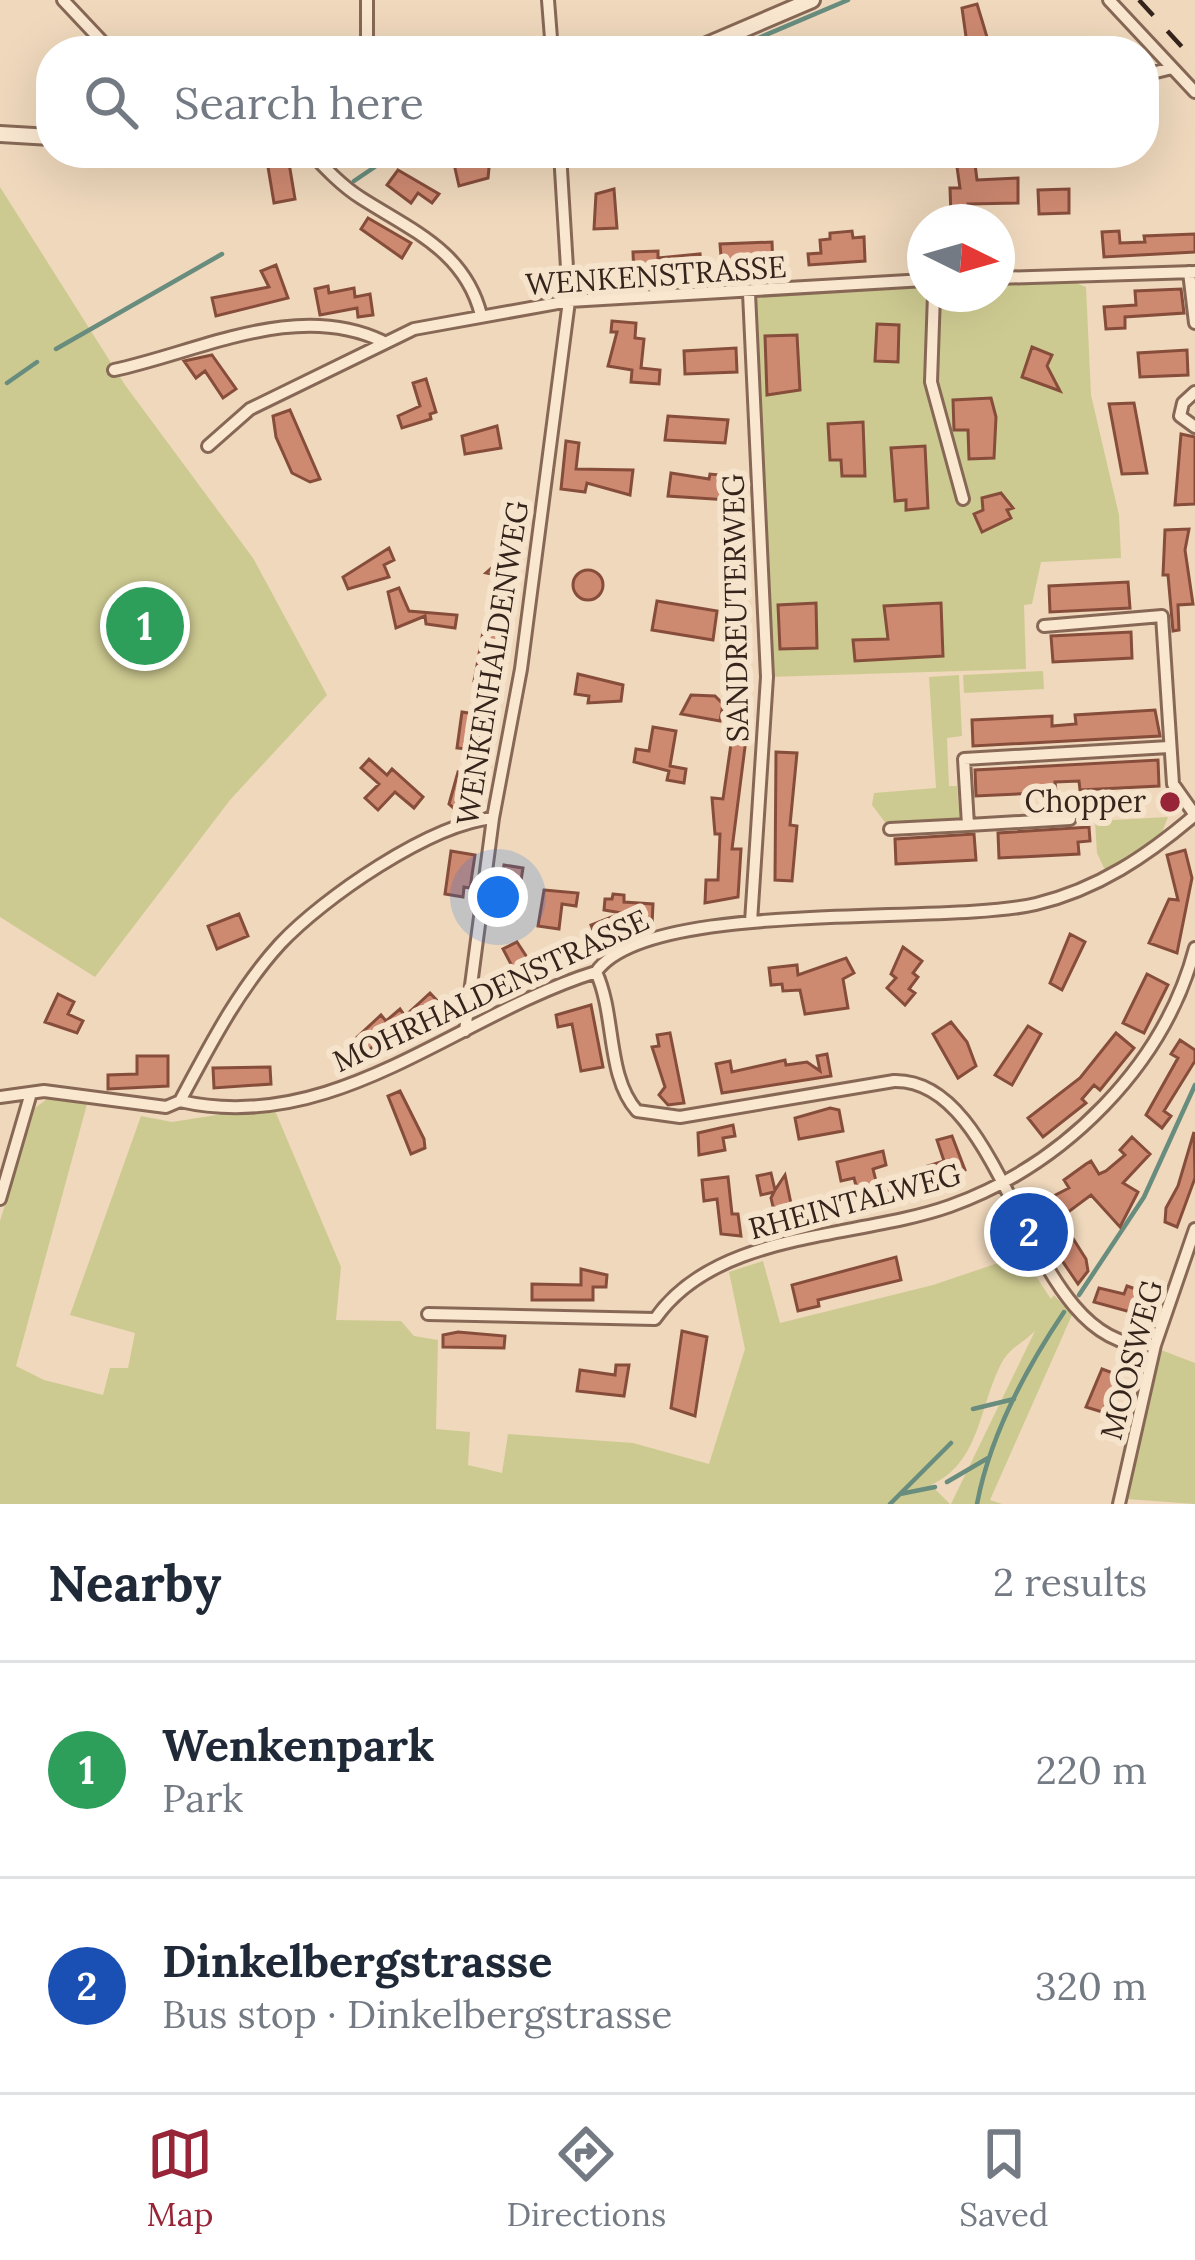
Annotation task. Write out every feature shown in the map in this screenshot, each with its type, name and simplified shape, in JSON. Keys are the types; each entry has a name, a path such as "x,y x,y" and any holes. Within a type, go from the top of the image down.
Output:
{"street":[{"path":"63,0 97,36"},
{"path":"367,36 368,0"},
{"path":"548,0 551,36"},
{"path":"721,36 774,8 812,0"},
{"path":"1109,0 1142,36"},
{"path":"1159,54 1195,92"},
{"path":"1159,71 1172,68"},
{"path":"0,134 36,135"},
{"path":"328,168 361,198 424,233 454,262 481,315"},
{"name":"WENKENHALDENWEG","path":"465,1031 494,818 521,669 569,301 561,168"},
{"path":"1015,277 1192,272 1195,323"},
{"name":"WENKENSTRASSE","path":"208,446 250,409 382,341 481,315 569,301 907,281"},
{"name":"SANDREUTERWEG","path":"749,293 767,677 751,922"},
{"path":"933,312 931,382 963,499"},
{"path":"114,370 287,327 346,330 382,341"},
{"path":"1195,392 1181,406 1180,416 1195,427"},
{"path":"1044,626 1162,616 1173,784 1195,815"},
{"path":"968,825 964,759 1169,747"},
{"name":"MOHRHALDENSTRASSE","path":"0,1097 31,1093 166,1107 180,1101 274,1106 309,1098 396,1067 596,972 607,957 660,937 751,922 987,913 1034,904 1090,888 1195,815"},
{"path":"180,1101 220,1026 281,943 389,858 454,826 494,818"},
{"path":"890,829 1070,819"},
{"name":"RHEINTALWEG","path":"428,1314 655,1319 672,1296 727,1262 949,1206 1003,1182 1121,1090 1171,1010 1195,948"},
{"path":"596,972 606,992 625,1098 637,1111 680,1118 894,1081 925,1083 949,1103 1003,1182 1064,1295 1124,1342 1155,1345"},
{"path":"0,1199 31,1093"},
{"name":"MOOSWEG","path":"1119,1504 1155,1345 1195,1229"}],"shaded area":[{"path":"0,187 125,385 253,558 327,695 230,800 95,977 0,917"},
{"path":"1059,276 1086,287 1091,395 1119,515 1121,558 1041,562 1032,604 1024,605 1026,669 767,677 749,293 907,281 907,312 1015,312 1015,277"},
{"path":"1043,671 1044,689 964,693 963,675"},
{"path":"959,675 962,736 947,738 949,786 957,786 960,821 887,825 872,805 874,793 936,788 929,677"},
{"path":"1168,817 1160,837 1110,871 1104,868 1097,853 1095,821"},
{"path":"47,1099 87,1104 16,1366 44,1380 103,1395 110,1368 128,1368 135,1333 70,1315 141,1116 172,1122 273,1106 341,1267 336,1320 401,1321 414,1336 438,1340 436,1429 470,1432 468,1465 502,1473 508,1434 633,1443 709,1464 745,1349 729,1272 763,1261 780,1323 933,1285 1022,1255 1051,1299 1054,1295 1072,1315 990,1500 1002,1504 951,1504 1035,1331 1001,1364 960,1463 931,1485 950,1504 0,1504 0,1221 35,1108"},
{"path":"1161,1350 1195,1363 1195,1504 1127,1499"}],"building":[{"path":"977,4 987,36 966,36 962,8"},
{"path":"268,168 290,168 295,199 274,203"},
{"path":"455,168 489,168 488,178 459,186"},
{"path":"957,168 976,168 977,180 1018,178 1018,203 951,204 950,188 960,188"},
{"path":"398,170 439,194 432,203 418,193 411,203 387,185"},
{"path":"614,189 617,228 594,229 596,194"},
{"path":"1069,189 1069,213 1039,214 1038,190"},
{"path":"368,218 411,243 402,258 361,229"},
{"path":"852,231 853,238 864,237 865,261 809,265 808,254 821,253 820,240 830,239 830,233"},
{"path":"1119,231 1120,243 1145,242 1144,236 1195,234 1195,252 1104,257 1102,232"},
{"path":"772,242 773,266 722,268 720,244"},
{"path":"658,251 658,258 700,254 701,270 634,279 633,252"},
{"path":"276,265 288,298 216,316 212,298 269,287 261,271"},
{"path":"328,286 329,293 354,288 355,297 370,294 373,315 358,317 357,308 320,315 315,289"},
{"path":"1181,289 1184,313 1125,317 1125,328 1106,329 1104,307 1136,305 1135,291"},
{"path":"612,321 636,323 635,338 644,339 641,368 660,370 659,384 631,382 632,370 608,366 617,332 611,332"},
{"path":"877,324 899,325 898,362 875,361"},
{"path":"797,335 800,390 767,395 765,336"},
{"path":"1032,347 1052,355 1047,366 1060,391 1022,377"},
{"path":"736,348 737,372 685,374 684,351"},
{"path":"1187,350 1188,375 1140,377 1138,353"},
{"path":"212,355 236,389 223,398 205,371 196,378 184,361"},
{"path":"426,379 436,412 430,414 431,419 402,428 398,416 420,406 413,383"},
{"path":"991,398 996,417 994,458 969,459 968,430 954,430 953,400"},
{"path":"1134,403 1147,473 1122,474 1109,404"},
{"path":"290,410 320,479 310,482 292,473 276,437 273,416"},
{"path":"668,416 728,420 725,443 665,440"},
{"path":"863,422 865,476 842,476 841,460 830,460 828,424"},
{"path":"497,426 501,448 465,454 462,436"},
{"path":"1181,434 1195,437 1195,504 1175,505"},
{"path":"566,441 579,443 576,469 633,470 630,495 587,483 585,492 561,489"},
{"path":"925,446 928,508 906,510 906,500 895,501 891,448"},
{"path":"671,473 709,479 710,474 731,476 728,500 668,496"},
{"path":"1001,493 1013,508 1007,510 1011,518 982,532 974,514 983,510 982,498"},
{"path":"506,518 522,520 515,579 486,573 497,563"},
{"path":"1189,529 1185,550 1193,604 1178,605 1179,630 1173,631 1168,575 1163,575 1165,530"},
{"path":"389,548 394,560 384,565 389,577 348,589 343,577"},
{"path":"588,570 599,574 603,585 599,596 588,600 577,596 573,585 577,574"},
{"path":"1128,582 1130,608 1050,612 1049,586"},
{"path":"399,588 409,611 457,615 455,628 426,624 425,616 396,628 388,592"},
{"path":"657,601 717,611 713,640 652,630"},
{"path":"497,602 511,603 487,725 481,724 477,750 457,748 462,712 475,714 480,682 474,681 484,626 494,627"},
{"path":"816,603 817,648 780,649 778,605"},
{"path":"941,603 943,656 855,661 853,640 888,639 884,606"},
{"path":"1131,632 1132,658 1053,662 1051,636"},
{"path":"578,674 623,685 621,701 588,703 589,696 575,694"},
{"path":"691,695 715,696 723,704 720,721 681,714"},
{"path":"1155,710 1160,736 973,746 972,720 1052,716 1052,726 1076,724 1075,715"},
{"path":"653,727 676,731 670,766 686,769 684,783 667,780 669,771 634,762 636,749 649,751"},
{"path":"732,737 746,739 732,849 741,849 738,897 705,903 706,880 718,880 720,834 715,834 712,798 723,799"},
{"path":"776,752 797,753 790,825 797,826 792,881 775,880"},
{"path":"369,759 387,775 392,769 423,797 414,808 395,792 378,810 365,798 379,784 361,768"},
{"path":"1158,760 1159,786 1080,790 1079,781 1055,782 1056,792 976,796 975,770"},
{"path":"458,772 476,775 475,787 483,794 457,811 449,804"},
{"path":"1089,827 1090,841 1078,842 1079,854 999,858 998,833"},
{"path":"974,834 976,860 896,864 895,839"},
{"path":"1185,850 1192,878 1177,953 1149,943 1169,899 1178,900 1167,855"},
{"path":"451,851 475,855 470,888 464,887 463,897 445,894"},
{"path":"504,865 523,868 515,919 496,916"},
{"path":"544,890 578,893 576,906 562,904 559,929 538,926"},
{"path":"613,894 624,895 624,902 653,904 652,925 613,919 620,936 599,944 591,925 622,913 604,910 605,899 612,899"},
{"path":"239,914 248,936 217,949 208,926"},
{"path":"1070,934 1085,942 1062,990 1050,983"},
{"path":"517,942 536,971 506,990 499,975 513,968 503,949"},
{"path":"903,947 922,961 909,989 915,993 905,1005 887,988 896,978 891,974"},
{"path":"846,958 854,973 843,979 848,1008 805,1014 800,990 783,991 782,984 771,985 769,968 797,965 798,975"},
{"path":"1147,974 1168,985 1144,1033 1123,1023"},
{"path":"430,993 445,1009 419,1033 412,1026 393,1044 385,1035 367,1052 355,1039 381,1015 386,1021 400,1009 405,1016"},
{"path":"58,994 74,1002 68,1014 83,1021 77,1033 45,1022"},
{"path":"591,1005 603,1067 581,1071 572,1024 558,1027 556,1015"},
{"path":"951,1022 967,1042 976,1066 958,1078 933,1034"},
{"path":"1028,1026 1041,1034 1012,1085 995,1075"},
{"path":"670,1033 684,1103 668,1105 659,1095 665,1087 652,1047 659,1046 657,1035"},
{"path":"1116,1033 1134,1048 1100,1090 1094,1085 1082,1099 1086,1103 1043,1137 1028,1118 1080,1078"},
{"path":"1180,1040 1195,1050 1195,1061 1164,1111 1171,1116 1162,1128 1146,1115 1178,1058 1171,1054"},
{"path":"827,1054 831,1076 722,1093 716,1064 730,1061 732,1072 785,1060 786,1065 807,1062 820,1071 817,1056"},
{"path":"137,1056 168,1056 168,1086 108,1089 108,1075 137,1074"},
{"path":"270,1067 271,1084 214,1088 213,1068"},
{"path":"400,1091 424,1139 425,1148 411,1154 388,1096"},
{"path":"839,1110 843,1131 799,1139 795,1118"},
{"path":"733,1125 735,1136 723,1138 725,1150 699,1155 698,1133"},
{"path":"1194,1132 1195,1178 1177,1227 1165,1222 1166,1208 1178,1186"},
{"path":"952,1136 965,1170 933,1183 928,1166 944,1161 937,1140"},
{"path":"1132,1137 1150,1154 1123,1183 1138,1192 1120,1227 1091,1195 1060,1218 1086,1259 1088,1271 1078,1284 1050,1243 1038,1204 1069,1188 1064,1180 1091,1161 1099,1174 1106,1171 1125,1155 1120,1150"},
{"path":"883,1151 886,1165 873,1169 878,1189 889,1186 892,1199 863,1212 854,1178 841,1181 837,1162"},
{"path":"771,1173 775,1190 785,1175 793,1213 828,1204 831,1220 778,1228 771,1198 774,1192 761,1195 757,1176"},
{"path":"728,1177 732,1214 738,1214 741,1236 721,1234 717,1199 704,1201 702,1180"},
{"path":"896,1257 901,1280 818,1300 819,1306 798,1311 792,1285"},
{"path":"581,1269 607,1275 606,1287 593,1287 593,1300 532,1300 532,1284 581,1285"},
{"path":"1127,1286 1153,1295 1145,1316 1094,1302 1099,1288 1124,1294"},
{"path":"682,1331 707,1337 695,1416 671,1408"},
{"path":"443,1335 505,1336 504,1348 443,1347"},
{"path":"616,1365 629,1365 624,1396 577,1391 580,1370 615,1375"},
{"path":"1102,1369 1121,1376 1102,1412 1086,1407"}],"waterway":[{"path":"763,36 848,0"},
{"path":"354,181 373,168"},
{"path":"56,349 222,254"},
{"path":"7,383 37,362"},
{"path":"1079,1295 1144,1197 1195,1085"},
{"path":"977,1504 1011,1404 1064,1312"},
{"path":"973,1409 1014,1399"},
{"path":"890,1504 951,1443"},
{"path":"947,1482 988,1458"},
{"path":"900,1494 935,1487"}],"railway":[{"path":"1139,0 1195,61"}],"place":[{"name":"Wenkenpark","path":"145,626"},
{"name":"Chopper","path":"1170,802"},
{"name":"Dinkelbergstrasse","path":"1029,1232"}]}
